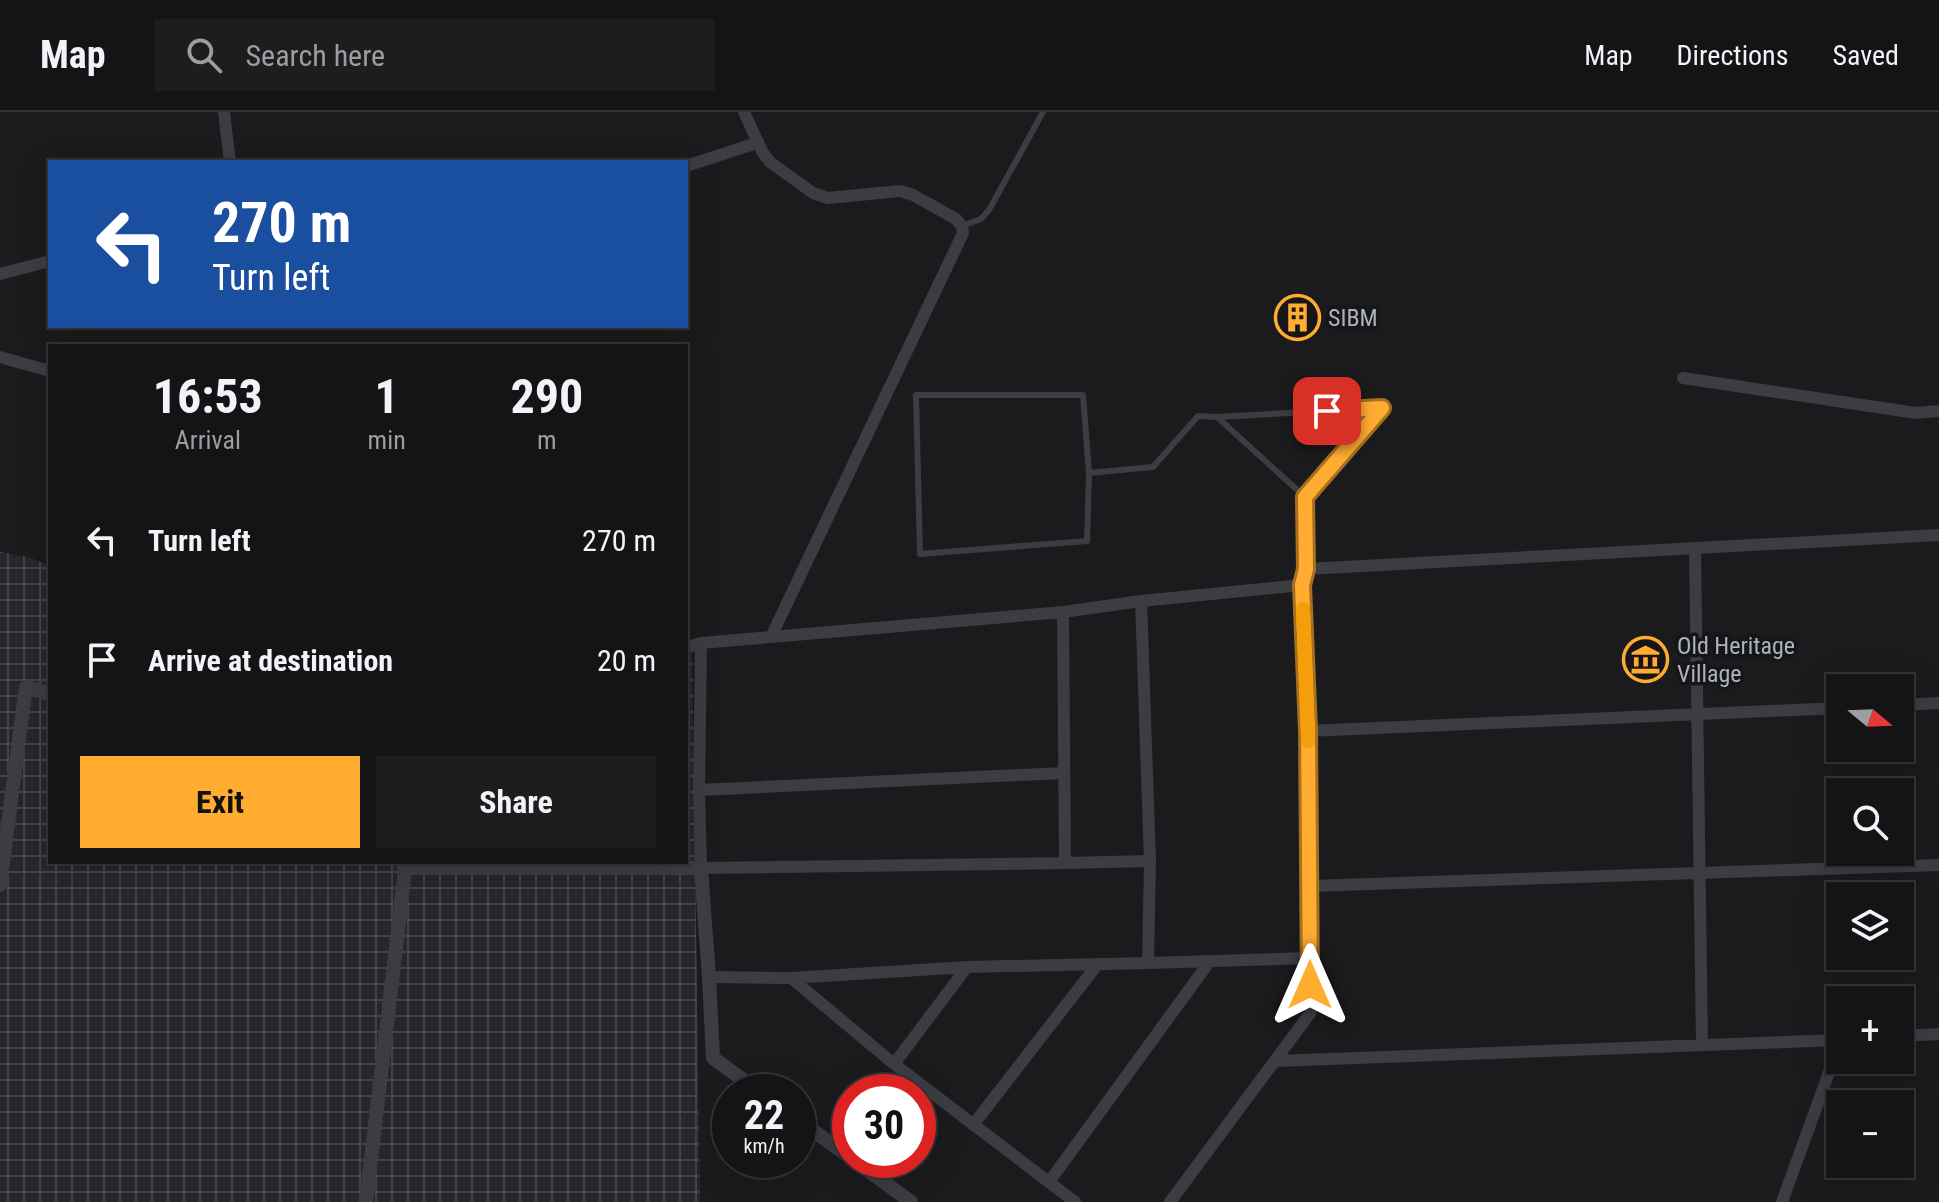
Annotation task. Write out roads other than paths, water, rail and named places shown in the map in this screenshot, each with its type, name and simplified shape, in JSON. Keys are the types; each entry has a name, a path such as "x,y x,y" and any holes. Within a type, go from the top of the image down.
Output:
{"street":[{"path":"224,112 230,160"},
{"path":"744,112 757,143 770,162 813,193 828,198 900,191 956,219 963,233 771,637"},
{"path":"688,165 757,143"},
{"path":"0,274 48,262"},
{"path":"0,357 48,370"},
{"path":"1683,378 1916,413 1939,411"},
{"path":"1170,1202 1311,1012 1308,731 1302,585 1306,569 1939,535"},
{"path":"1695,548 1702,1045"},
{"path":"688,647 701,643 1063,612 1302,585"},
{"path":"1141,601 1150,861 1148,963"},
{"path":"1063,612 1065,863"},
{"path":"701,643 701,868 713,1058 735,1074"},
{"path":"0,885 26,687 48,693"},
{"path":"1914,704 1939,703"},
{"path":"1308,731 1826,709"},
{"path":"699,790 1063,773"},
{"path":"366,1202 405,865 701,868 1150,861"},
{"path":"1310,886 1939,865"},
{"path":"709,977 791,978 967,967 1310,958"},
{"path":"1049,1182 1210,961"},
{"path":"973,1125 1097,965"},
{"path":"894,1064 967,967"},
{"path":"791,978 894,1064 1075,1202"},
{"path":"1914,1035 1939,1034"},
{"path":"1275,1061 1826,1041"},
{"path":"1782,1202 1828,1074"},
{"path":"878,1178 911,1202"}],"lane":[{"path":"962,226 981,219 989,210 1043,112"},
{"path":"916,395 1083,395 1089,473 1087,541 920,554 916,395"},
{"path":"1089,473 1153,467 1198,416 1382,408 1305,497 1306,569"},
{"path":"1217,417 1305,497"}],"place":[{"name":"SIBM","path":"1297,318"},
{"name":"Old Heritage Village","path":"1646,660"}]}
